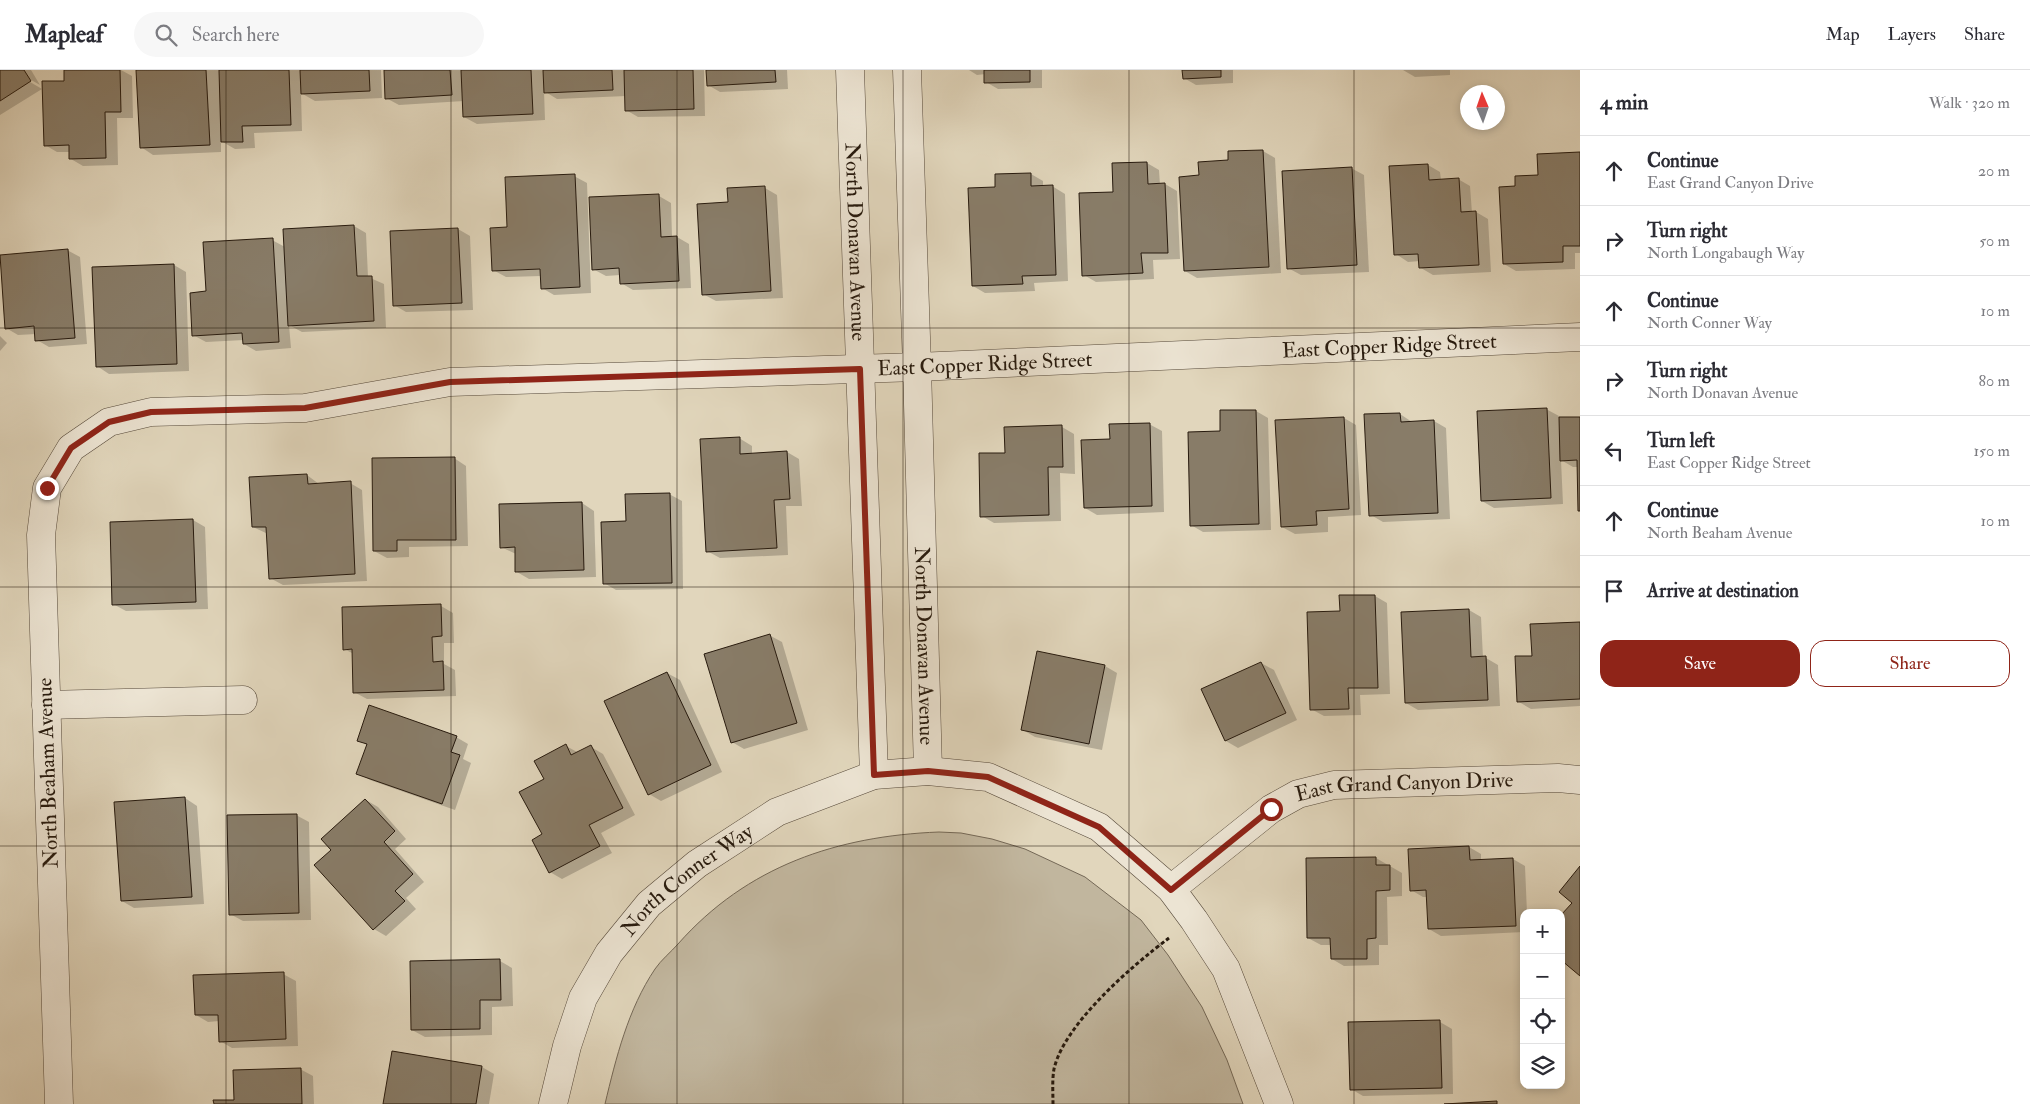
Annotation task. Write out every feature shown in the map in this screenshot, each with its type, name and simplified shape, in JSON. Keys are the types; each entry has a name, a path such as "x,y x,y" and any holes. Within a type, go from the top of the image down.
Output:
{"street":[{"name":"North Donavan Avenue","path":"850,70 874,775"},
{"name":"North Donavan Avenue","path":"907,70 928,771"},
{"name":"East Copper Ridge Street","path":"71,448 109,422 151,412 305,408 450,382 917,367 1580,337"},
{"name":"North Beaham Avenue","path":"60,1104 41,535 47,488 71,448"},
{"path":"46,705 244,700"},
{"name":"North Conner Way","path":"553,1104 567,1046 583,998 609,953 649,904 697,864 777,812 874,775 928,771 988,777 1099,827 1171,890 1194,920 1226,969 1279,1104"},
{"name":"East Grand Canyon Drive","path":"1171,890 1271,809 1298,794 1334,785 1558,778 1580,780"}],"path":[{"path":"1053,1104 1054,1069 1068,1038 1114,984 1144,956 1194,920"}],"shaded area":[{"path":"939,832 961,833 992,839 1025,849 1085,877 1141,920 1168,955 1202,1007 1227,1060 1243,1104 605,1104 624,1034 646,984 660,962 705,917 734,894 764,875 796,860 865,840"}],"building":[{"path":"0,70 24,70 31,81 0,101"},
{"path":"64,70 120,70 121,112 105,112 106,158 69,159 69,145 44,146 42,81 64,81"},
{"path":"136,70 206,70 210,145 140,148"},
{"path":"219,70 289,70 291,125 242,126 243,142 221,142"},
{"path":"300,70 369,70 370,91 301,94"},
{"path":"384,70 450,70 452,95 385,99"},
{"path":"461,70 531,70 533,114 463,117"},
{"path":"543,70 612,70 613,90 544,93"},
{"path":"624,70 693,70 694,109 625,111"},
{"path":"706,70 775,70 776,82 707,86"},
{"path":"984,70 1030,70 1030,82 984,83"},
{"path":"1182,70 1221,70 1221,77 1183,79"},
{"path":"1263,150 1269,267 1184,271 1179,177 1199,175 1198,162 1228,160 1228,151"},
{"path":"1580,152 1580,246 1563,246 1563,262 1503,264 1499,187 1515,186 1515,176 1538,175 1537,154"},
{"path":"1147,162 1148,184 1165,183 1168,253 1141,253 1143,273 1082,276 1079,193 1113,192 1112,163"},
{"path":"1428,164 1429,180 1459,178 1461,212 1476,211 1479,265 1419,268 1418,254 1394,255 1389,166"},
{"path":"1352,167 1357,265 1287,269 1282,171"},
{"path":"1031,173 1031,186 1053,185 1056,275 1022,276 1023,284 972,286 968,188 995,187 995,174"},
{"path":"575,174 580,287 541,289 540,269 492,271 490,228 507,227 505,177"},
{"path":"765,186 771,291 702,295 697,204 728,202 727,188"},
{"path":"659,194 661,237 677,236 679,281 620,284 619,268 592,270 589,197"},
{"path":"354,225 357,276 372,276 374,321 288,326 283,229"},
{"path":"458,228 462,303 393,306 390,231"},
{"path":"273,238 279,342 243,344 242,333 192,336 190,293 206,291 203,242"},
{"path":"68,249 75,338 35,341 34,326 5,329 0,255"},
{"path":"174,264 177,364 96,367 92,267"},
{"path":"1547,408 1551,498 1481,501 1477,411"},
{"path":"1220,410 1256,410 1259,524 1190,526 1188,432 1220,431"},
{"path":"1400,413 1401,422 1434,420 1438,513 1369,516 1364,414"},
{"path":"1344,417 1349,509 1316,511 1317,525 1281,527 1275,420"},
{"path":"1559,417 1580,417 1580,511 1578,511 1577,460 1560,461"},
{"path":"1150,423 1152,506 1084,508 1081,440 1110,439 1109,424"},
{"path":"1062,425 1063,467 1048,467 1049,515 980,517 979,453 1005,453 1004,427"},
{"path":"740,437 740,454 787,451 790,499 774,500 777,548 706,552 700,439"},
{"path":"455,457 456,540 397,540 397,551 373,551 372,458"},
{"path":"307,474 308,484 351,481 355,574 269,579 266,527 252,527 249,477"},
{"path":"670,493 672,583 603,584 601,522 626,521 625,494"},
{"path":"582,502 584,570 515,572 515,547 500,548 499,504"},
{"path":"193,519 196,602 112,605 110,522"},
{"path":"1339,595 1375,595 1378,688 1348,688 1349,709 1310,710 1307,612 1340,611"},
{"path":"441,604 442,636 432,637 433,662 443,661 444,690 353,693 352,649 343,650 342,607"},
{"path":"1469,609 1471,657 1486,656 1488,700 1405,703 1401,612"},
{"path":"1580,622 1580,699 1517,702 1515,656 1532,656 1530,624"},
{"path":"770,634 797,723 731,743 704,654"},
{"path":"1037,651 1105,665 1089,744 1021,730"},
{"path":"1261,662 1286,713 1225,741 1201,689"},
{"path":"667,672 711,765 648,795 604,701"},
{"path":"369,705 457,736 451,752 460,755 442,804 356,774 367,744 357,741"},
{"path":"566,744 571,755 591,745 623,808 589,825 600,846 549,873 532,840 542,834 519,792 544,779 534,761"},
{"path":"185,797 192,897 121,901 114,802"},
{"path":"365,799 395,831 384,842 413,874 395,891 405,901 373,930 314,865 331,850 321,839"},
{"path":"297,814 299,913 229,915 227,815"},
{"path":"1469,846 1470,860 1513,858 1516,926 1428,929 1426,890 1410,891 1408,849"},
{"path":"1376,857 1376,865 1390,865 1390,890 1376,891 1376,938 1367,939 1367,959 1331,959 1330,938 1307,938 1306,858"},
{"path":"1580,866 1580,976 1565,963 1565,911 1572,903 1559,892"},
{"path":"500,959 501,1000 480,1000 480,1029 411,1030 410,961"},
{"path":"284,972 286,1039 219,1042 218,1015 195,1015 193,975"},
{"path":"1440,1020 1442,1088 1350,1090 1348,1022"},
{"path":"392,1051 482,1066 476,1104 383,1104"},
{"path":"301,1068 302,1104 214,1104 213,1100 234,1100 233,1070"},
{"path":"1497,1101 1497,1104 1444,1104"}],"route":[{"path":"47,488 71,448 109,422 151,412 305,408 450,382 860,369 874,775 928,771 988,777 1099,827 1171,890 1271,809"}]}
